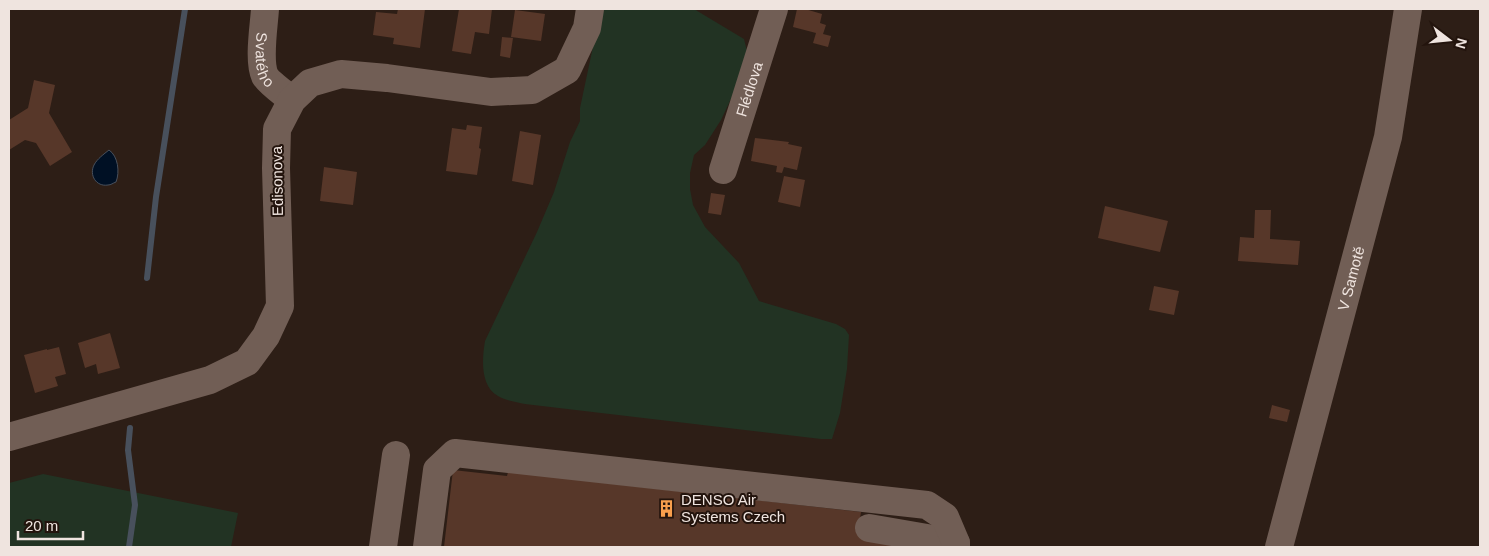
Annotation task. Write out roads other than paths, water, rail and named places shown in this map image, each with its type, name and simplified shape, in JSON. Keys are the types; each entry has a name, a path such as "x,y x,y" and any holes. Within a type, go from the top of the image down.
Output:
{"street":[{"name":"Svatého","path":"265,9 262,49 263,68 266,78 292,100"},
{"name":"Edisonova","path":"9,437 210,380 246,362 266,336 280,306 276,168 277,129 292,100 310,84 341,74 387,78 491,92 532,90 567,70 587,28 590,9"},
{"name":"Flédlova","path":"723,170 774,9"},
{"name":"V Samotě","path":"1279,547 1388,137 1408,9"},
{"path":"427,547 437,470 455,453 927,505 945,517 956,545"},
{"path":"383,547 396,455"},
{"path":"869,528 956,545"}],"water":[{"path":"109,150 116,160 117,178 116,182 104,185 95,180 92,173 94,165"}],"waterway":[{"path":"147,278 156,197 185,9"},
{"path":"129,547 135,505 128,450 130,428"}],"place":[{"name":"DENSO Air Systems Czech","path":"667,508"}]}
